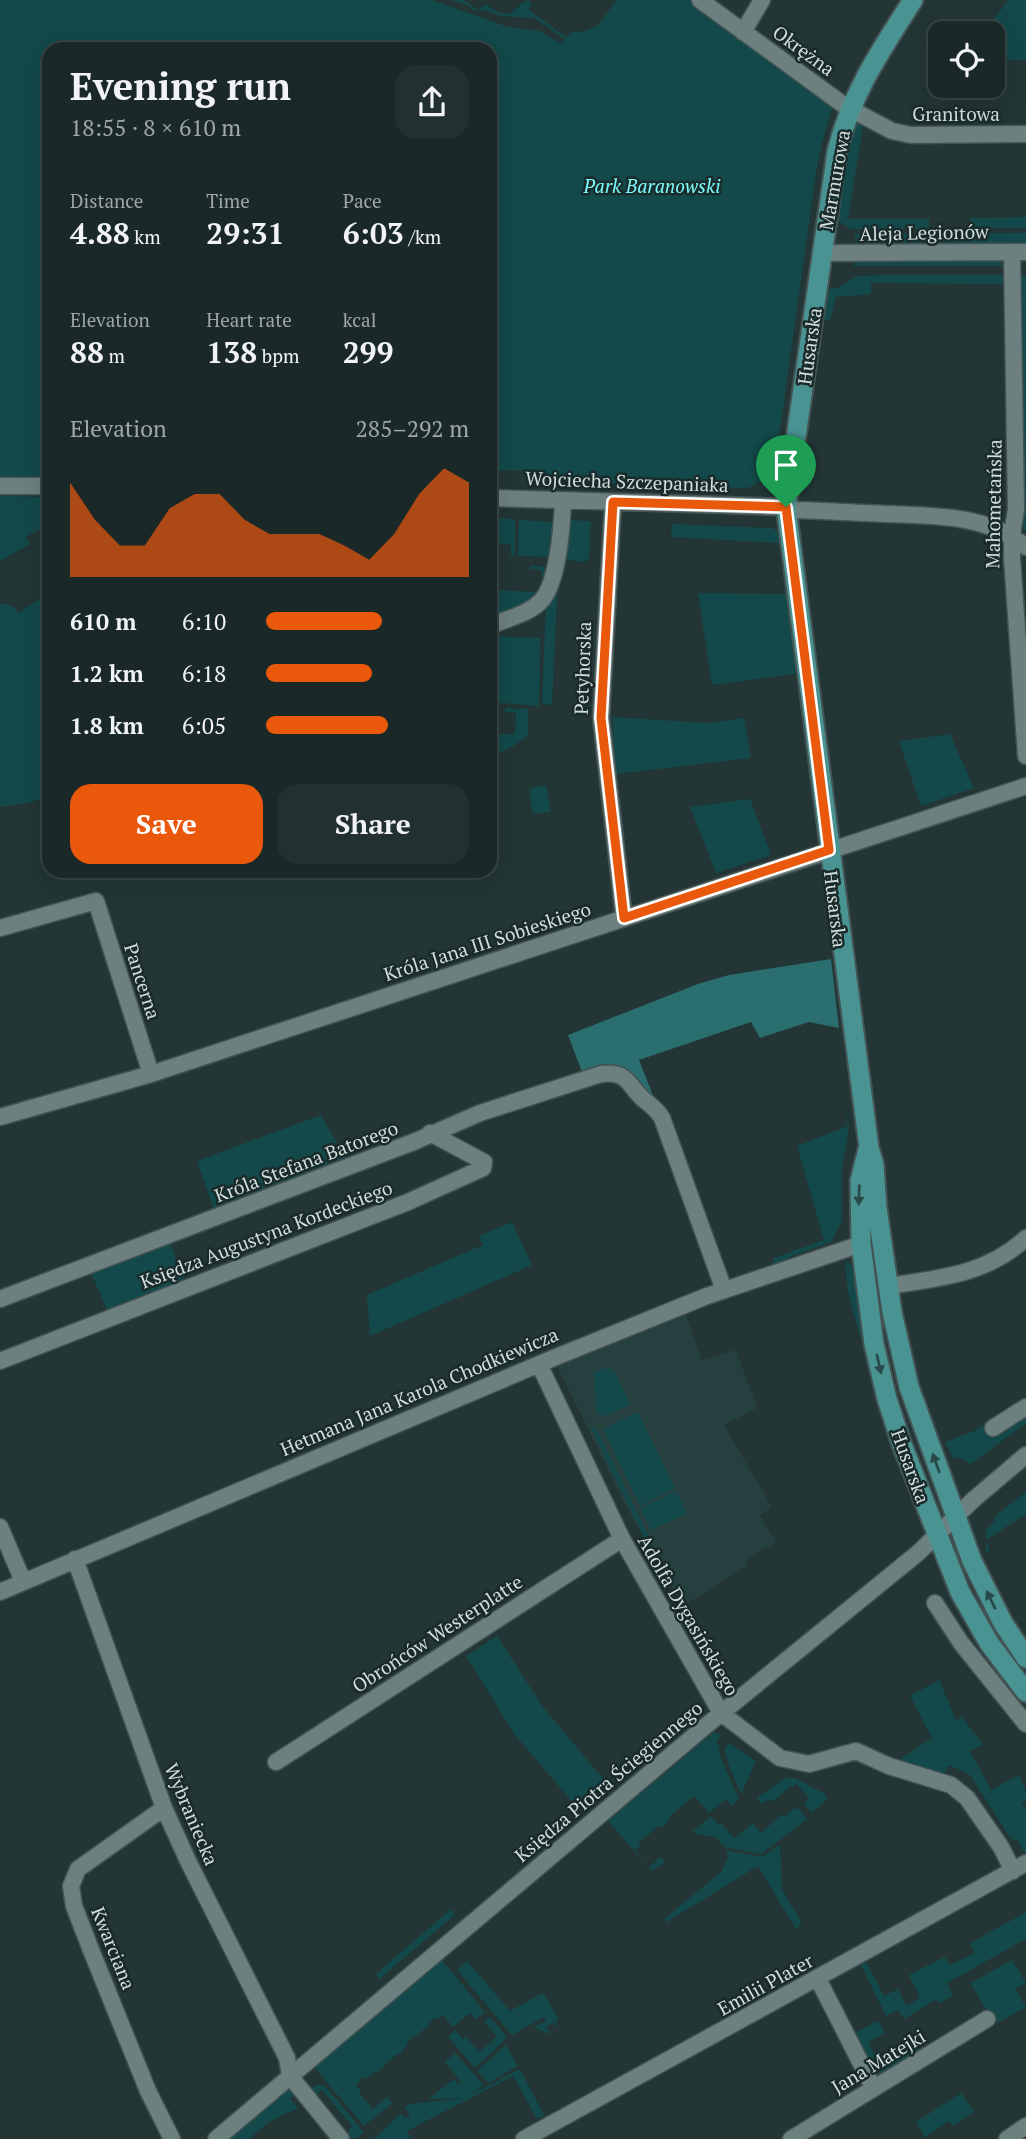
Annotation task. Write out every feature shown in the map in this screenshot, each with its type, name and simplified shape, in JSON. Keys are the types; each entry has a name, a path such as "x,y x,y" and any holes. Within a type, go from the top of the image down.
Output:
{"main road":[{"name":"Marmurowa","path":"822,253 837,150 849,108 865,75 913,0"},
{"name":"Husarska","path":"822,253 786,507 888,1286 897,1343 909,1387 956,1518 992,1603 1026,1658"},
{"name":"Husarska","path":"869,1148 860,1181 861,1244 874,1344 887,1399 953,1576 974,1618 1000,1659 1026,1692"}],"street":[{"name":"Okrężna","path":"700,0 849,108"},
{"path":"743,32 762,0"},
{"name":"Granitowa","path":"849,108 903,135 1026,134"},
{"name":"Aleja Legionów","path":"822,253 1019,252"},
{"name":"Mahometańska","path":"1019,252 1016,509 1012,535 1026,756"},
{"path":"0,486 42,486"},
{"name":"Wojciecha Szczepaniaka","path":"497,498 786,507 797,510 949,517 993,527 1012,535"},
{"path":"497,623 533,608 545,596 559,546 564,501"},
{"name":"Petyhorska","path":"613,502 601,718 624,918"},
{"path":"1012,535 1026,547"},
{"name":"Króla Jana III Sobieskiego","path":"0,1117 151,1074 1026,786"},
{"name":"Pancerna","path":"0,928 96,901 151,1074"},
{"name":"Króla Stefana Batorego","path":"0,1299 189,1229 480,1114 601,1073 611,1073 627,1079 641,1097 657,1109 724,1290"},
{"name":"Księdza Augustyna Kordeckiego","path":"0,1360 408,1202 483,1168 484,1162 430,1133"},
{"path":"888,1286 940,1278 984,1266 1008,1255 1026,1238"},
{"name":"Hetmana Jana Karola Chodkiewicza","path":"0,1592 538,1364 724,1290 861,1244"},
{"name":"Adolfa Dygasińskiego","path":"538,1364 622,1539 721,1713 780,1758 809,1764 856,1751 889,1766 951,1785 967,1798 1001,1847 1019,1867"},
{"path":"993,1429 1026,1407"},
{"name":"Księdza Piotra Ściegiennego","path":"216,2139 721,1713 937,1536 1026,1455"},
{"path":"0,1527 23,1581"},
{"name":"Obrońców Westerplatte","path":"276,1762 622,1539"},
{"name":"Wybraniecka","path":"75,1559 164,1808 287,2059 290,2076"},
{"path":"935,1603 961,1643 1026,1724"},
{"name":"Kwarciana","path":"164,1808 78,1869 71,1886 74,1906 149,2091 172,2139"},
{"name":"Emilii Plater","path":"524,2139 1019,1867"},
{"path":"818,1979 873,2087"},
{"name":"Jana Matejki","path":"791,2139 987,2019"},
{"path":"290,2076 341,2139"},
{"path":"1007,2139 1026,2126"}],"shaded area":[{"path":"831,959 839,1028 809,1022 760,1038 751,1022 639,1060 654,1098 646,1096 631,1075 582,1072 568,1035 698,984 729,975"},
{"path":"686,1315 702,1360 736,1350 757,1408 724,1425 772,1507 760,1515 776,1542 746,1560 748,1565 683,1606 627,1508 558,1368 562,1361"}],"green space":[{"name":"Park Baranowski","path":"0,0 432,0 508,27 540,31 561,44 565,39 534,18 475,11 452,0 464,0 478,10 486,4 497,12 510,14 525,1 530,1 532,5 529,10 566,37 573,31 581,32 594,27 616,0 693,0 833,105 816,172 777,452 767,478 748,488 556,482 540,471 497,470 497,42 42,42 42,478 0,478"},
{"path":"1008,0 1026,0 1026,60 1005,61 1005,21 993,21"},
{"path":"858,120 879,132 863,126 848,219 929,219 929,229 851,229 837,220 846,153"},
{"path":"1026,217 1026,228 971,228 970,218"},
{"path":"1026,233 1026,243 855,246 855,234"},
{"path":"998,260 1006,266 854,266 854,261"},
{"path":"1008,275 1007,281 1001,284 871,283 871,294 836,297 830,321 823,319 827,289 837,288 857,276"},
{"path":"1018,275 1026,276 1026,531 1022,527"},
{"path":"0,496 42,497 42,528 26,537 30,544 0,561"},
{"path":"497,518 515,519 515,555 511,556 511,544 497,543"},
{"path":"519,520 557,522 551,554 547,557 518,556"},
{"path":"566,520 591,521 589,558 585,562 568,560 564,556"},
{"path":"672,524 772,528 780,539 779,543 671,537"},
{"path":"530,565 547,567 541,596 497,618 497,590 541,592 542,570 530,569"},
{"path":"558,576 552,705 542,704 546,604"},
{"path":"698,593 786,594 796,674 712,685"},
{"path":"42,598 42,799 0,807 0,605 4,603 15,608 18,613"},
{"path":"497,636 540,638 539,706 497,703"},
{"path":"505,708 528,709 528,736 497,754 497,734 515,734 516,713 505,712"},
{"path":"612,717 708,723 744,718 751,758 616,774"},
{"path":"950,734 974,788 921,806 899,741"},
{"path":"546,785 551,812 533,814 529,792 531,788"},
{"path":"750,799 771,855 716,873 690,807"},
{"path":"841,1081 849,1127 842,1170 842,1221 831,1242 789,1257 790,1261 771,1268 774,1258 824,1240 797,1146 848,1126"},
{"path":"321,1115 348,1162 215,1213 197,1161"},
{"path":"512,1222 532,1265 370,1336 367,1295 483,1245 479,1236"},
{"path":"170,1243 185,1282 108,1312 91,1273"},
{"path":"845,1260 855,1268 910,1484 907,1485 892,1448 848,1293"},
{"path":"608,1367 615,1372 630,1405 605,1416 597,1413 594,1372"},
{"path":"638,1412 675,1488 640,1506 603,1429"},
{"path":"1026,1412 1026,1423 971,1464 958,1457 954,1459 945,1442 974,1431 988,1422 994,1432"},
{"path":"595,1426 650,1539 646,1541 591,1428"},
{"path":"676,1491 687,1513 651,1530 641,1508"},
{"path":"1026,1492 1026,1514 986,1540 986,1531 995,1516"},
{"path":"497,1636 543,1707 604,1780 575,1805 515,1735 466,1656"},
{"path":"939,1680 956,1720 962,1717 983,1745 970,1751 991,1790 1019,1775 1026,1792 1026,1801 1022,1803 1026,1810 1026,1855 1017,1840 1011,1839 970,1775 949,1765 944,1774 899,1760 932,1738 910,1696"},
{"path":"714,1732 722,1736 717,1740 721,1759 739,1799 732,1806 726,1799 709,1813 694,1796 669,1817 670,1820 661,1828 658,1826 639,1843 640,1846 635,1850 649,1867 661,1857 666,1862 652,1871 608,1821"},
{"path":"729,1743 756,1761 741,1794 724,1748"},
{"path":"787,1777 795,1778 825,1794 827,1799 812,1813 804,1803 809,1798 797,1784 772,1802 769,1799 762,1804 757,1798"},
{"path":"798,1807 807,1819 761,1854 724,1847 715,1837 696,1834 693,1831 711,1816 734,1838 753,1823 761,1833 782,1814 784,1817"},
{"path":"780,1844 782,1889 802,1924 796,1929 758,1866 668,1921 668,1924 664,1919 721,1872 728,1858 726,1850 762,1857"},
{"path":"451,1909 455,1915 379,1979 376,1974"},
{"path":"1026,1912 1026,1939 947,1983 953,1996 940,2003 937,1999 904,2019 898,2010 886,2016 861,1965 866,1962 884,1996 898,1989 906,2006 920,1998 909,1975 945,1957 950,1965 975,1953 970,1943"},
{"path":"441,1959 485,2012 476,2019 470,2013 453,2027 443,2015 435,2018 406,2043 408,2045 404,2051 378,2072 366,2079 364,2077 356,2085 361,2091 359,2093 373,2109 387,2097 393,2103 364,2126 313,2066"},
{"path":"1012,1960 1026,1983 1015,1989 1026,2007 995,2024 970,1983"},
{"path":"467,1961 510,2011 543,1993 559,2019 555,2022 560,2030 553,2023 546,2027 550,2035 534,2027 546,2021 544,2017 512,2035 457,1970"},
{"path":"490,2017 506,2036 505,2040 475,2068 448,2037 455,2030 463,2039 466,2037 479,2052 497,2037 484,2022"},
{"path":"878,2021 885,2033 868,2042 880,2065 916,2044 921,2051 883,2074 872,2071 853,2034"},
{"path":"506,2045 518,2066 488,2083 477,2071"},
{"path":"455,2053 484,2085 470,2095 520,2069 544,2115 537,2119 513,2076 407,2131 410,2139 374,2139 401,2113 405,2118 410,2115 405,2107 409,2104 465,2098 428,2099 454,2079 458,2084 461,2082 445,2062"},
{"path":"317,2084 326,2087 364,2132 357,2138 350,2138 347,2133 352,2126 322,2090 316,2095 309,2090"},
{"path":"291,2090 296,2093 290,2099 298,2108 269,2122 249,2139 228,2139 283,2092"},
{"path":"961,2093 974,2112 953,2126 949,2121 925,2137 916,2122"}],"route":[{"path":"613,502 786,507 829,850 624,918 601,732 613,502"}]}
